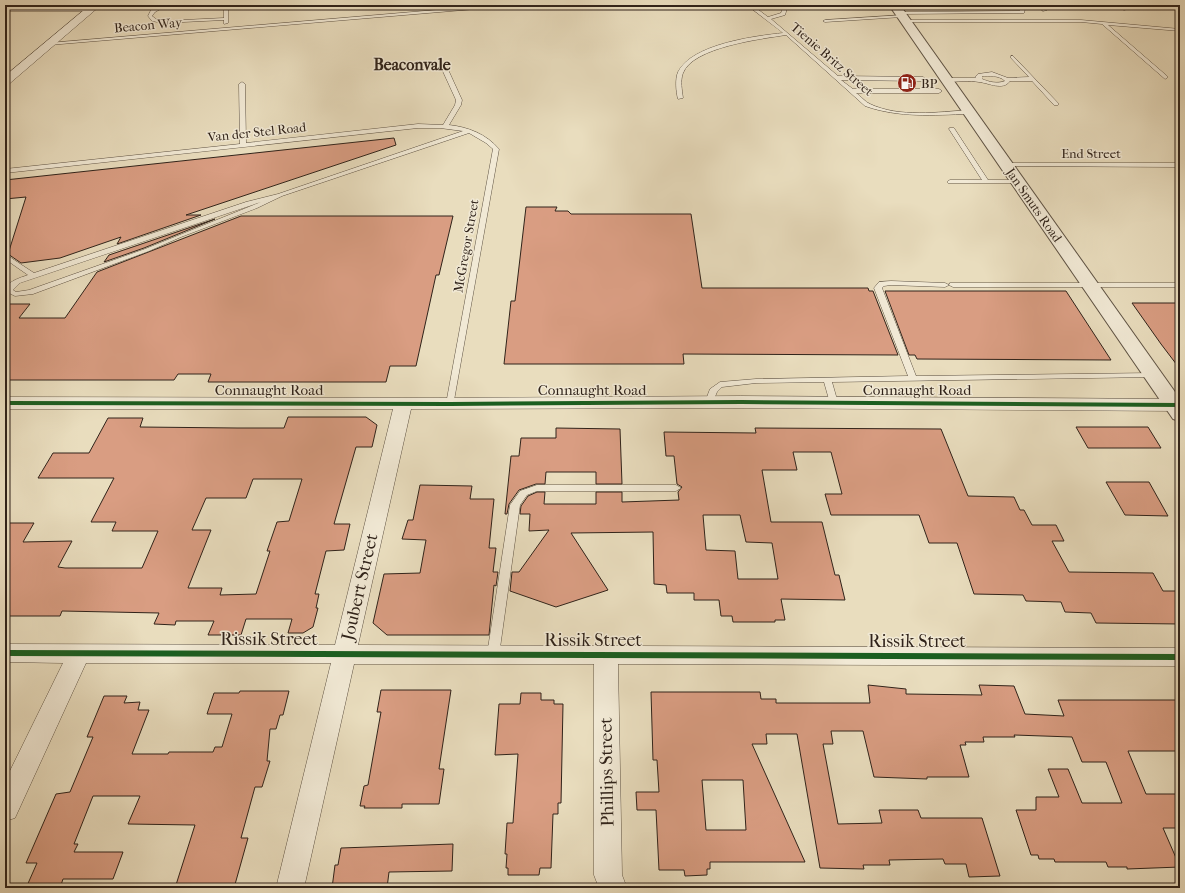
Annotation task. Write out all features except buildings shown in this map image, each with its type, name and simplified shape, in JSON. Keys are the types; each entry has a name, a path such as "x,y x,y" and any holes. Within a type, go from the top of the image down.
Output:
{"street":[{"path":"5,82 93,7"},
{"name":"Jan Smuts Road","path":"900,14 943,85 969,112 1153,375 1178,408"},
{"name":"Connaught Road","path":"5,403 450,404 834,402 1178,408"},
{"name":"Joubert Street","path":"290,888 403,404"},
{"name":"Rissik Street","path":"5,653 1180,657"},
{"path":"5,809 79,653"},
{"name":"Phillips Street","path":"606,655 608,875 613,888"}],"lane":[{"path":"6,10 14,5"},
{"path":"166,5 152,11 150,16 154,20 163,22 225,19"},
{"path":"226,5 225,19 228,30"},
{"name":"Beacon Way","path":"49,44 228,30 394,12 511,5"},
{"name":"Tienie Britz Street","path":"750,5 776,25 835,78 867,104 888,111 901,113 969,112"},
{"path":"768,19 783,14 786,5"},
{"path":"921,5 928,13"},
{"path":"993,5 1000,13"},
{"path":"825,21 900,14 1022,12 1018,5"},
{"path":"1040,5 1045,10"},
{"path":"1121,5 1126,9"},
{"path":"6,10 93,7"},
{"path":"900,14 1102,22 1180,30"},
{"path":"1102,22 1165,77"},
{"path":"680,98 680,71 686,64 698,56 737,41 786,34"},
{"path":"1013,57 1056,104"},
{"path":"443,65 459,100 458,105 445,126"},
{"path":"980,80 978,77 985,74 998,75 1008,79 1033,79"},
{"path":"835,78 923,79"},
{"path":"850,90 943,85 980,80 989,84 1001,84 1006,83 1008,79"},
{"path":"242,84 244,144"},
{"name":"Van der Stel Road","path":"5,171 418,126 445,126"},
{"name":"McGregor Street","path":"445,126 469,131 487,139 496,149 450,404"},
{"path":"952,128 986,182"},
{"path":"280,195 255,208 179,236 140,253 30,292 14,294 9,291 11,284 33,275 248,203 280,195 469,131"},
{"name":"End Street","path":"1006,165 1176,165"},
{"path":"950,182 1018,182"},
{"path":"5,256 33,275"},
{"path":"913,378 878,288 882,284 1180,286"},
{"path":"709,402 713,390 720,385 730,383 913,378 1153,375"},
{"path":"827,380 834,402"},
{"path":"493,655 515,505 519,496 523,492 537,488 676,488"}],"cycle path":[{"path":"5,403 450,404 741,402 1180,405"},
{"path":"5,653 1180,657"}],"place":[{"name":"BP","path":"907,83"}],"district":[{"name":"Beaconvale","path":"412,64"}]}
